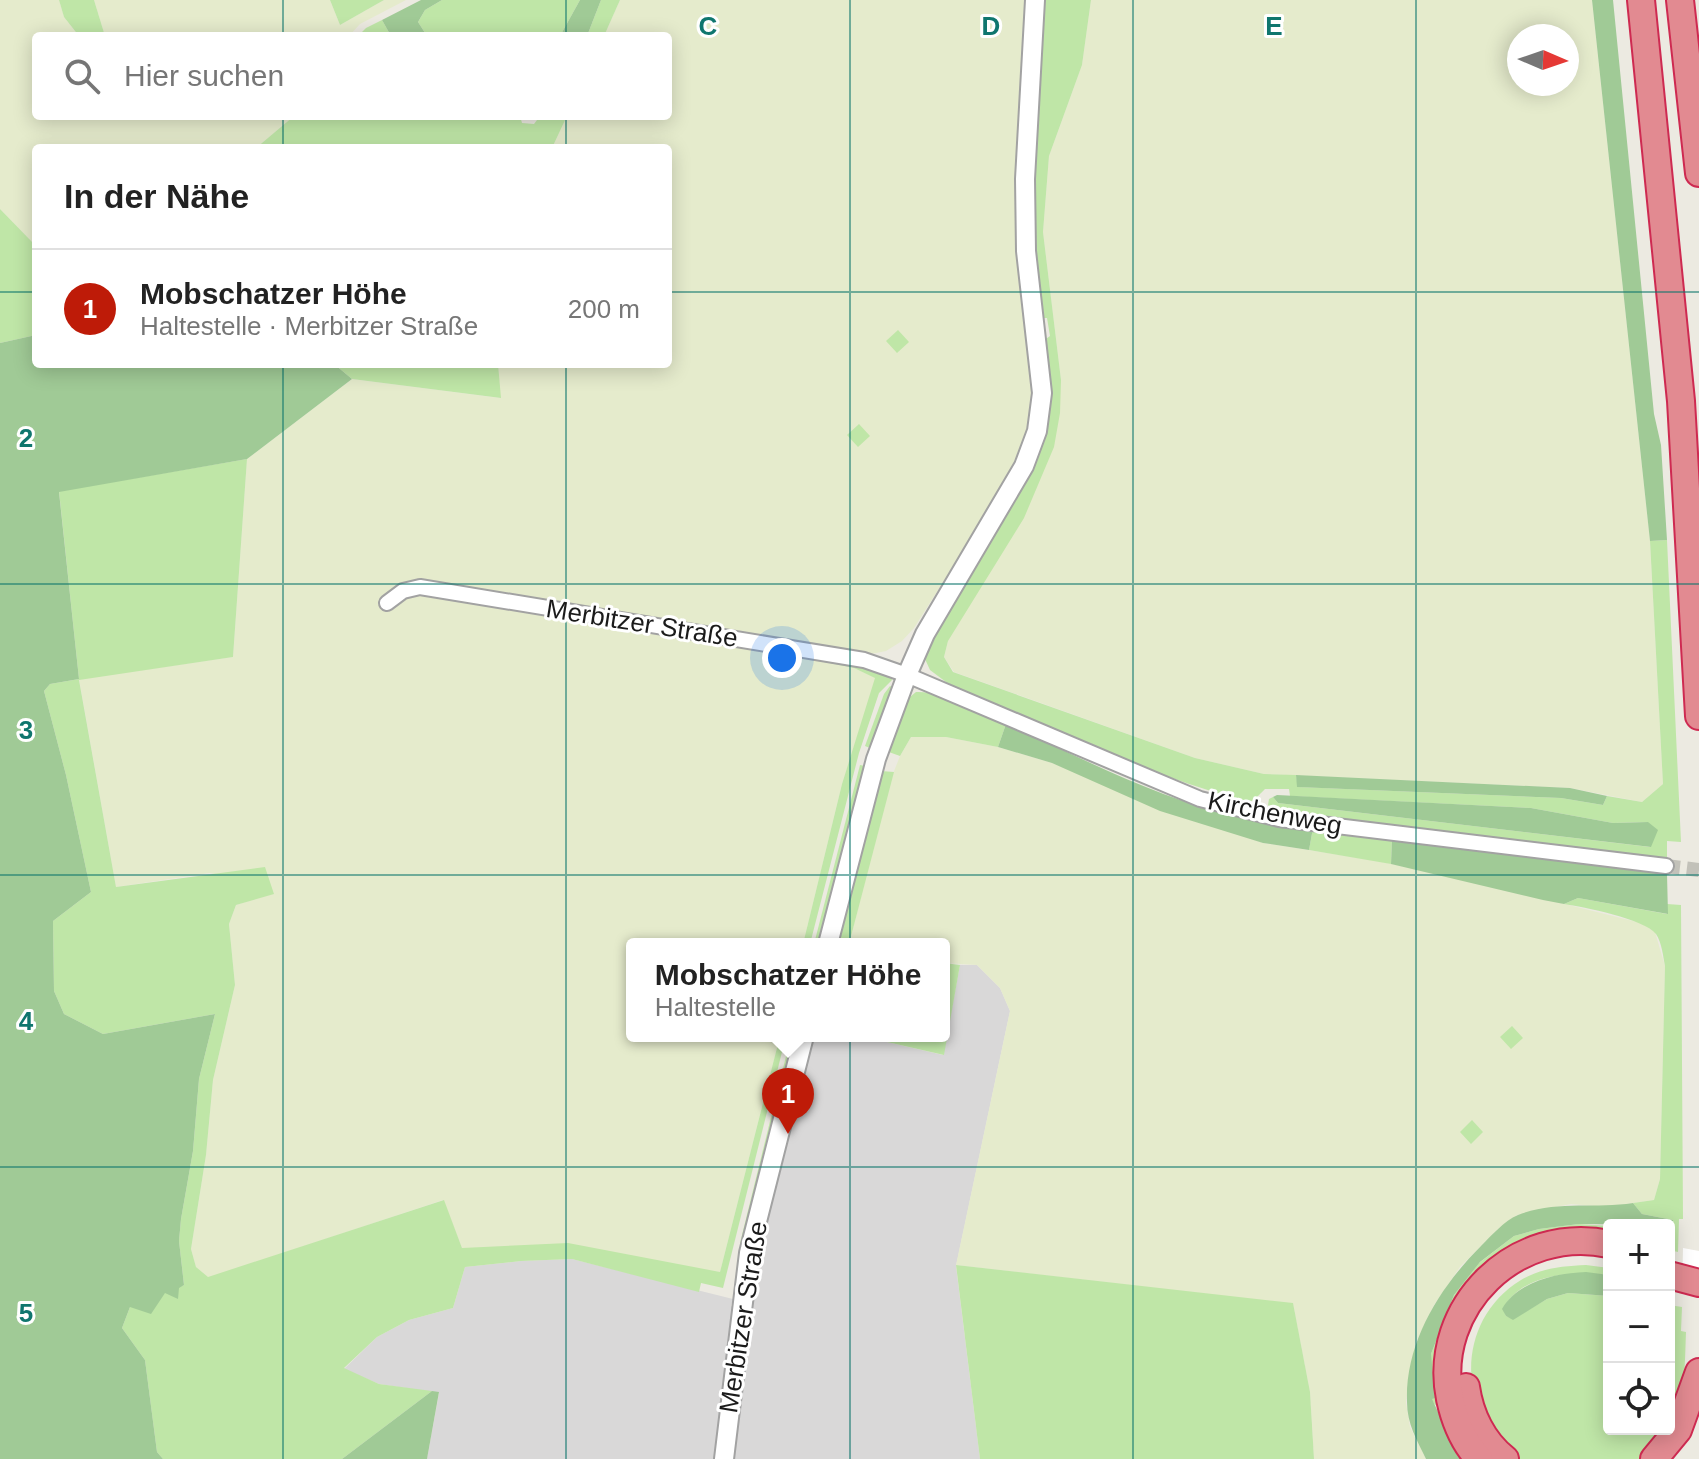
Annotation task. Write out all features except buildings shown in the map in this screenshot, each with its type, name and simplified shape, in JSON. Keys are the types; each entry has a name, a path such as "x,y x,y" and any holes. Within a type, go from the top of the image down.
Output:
{"highway":[{"path":"1641,0 1681,401 1699,716"},
{"path":"1681,9 1699,71"},
{"path":"1681,9 1699,173"},
{"path":"1479,1459 1464,1441 1458,1427 1448,1386 1451,1342 1467,1302 1487,1278 1514,1258 1532,1250 1576,1241 1603,1243"},
{"path":"1675,1258 1699,1264"},
{"path":"1505,1459 1494,1451 1476,1423 1466,1391 1465,1356 1480,1314 1498,1291 1532,1268 1565,1259 1603,1261"},
{"path":"1675,1277 1699,1283"},
{"path":"1654,1459 1678,1430 1699,1372"}],"street":[{"path":"830,938 876,759 907,675 925,634 1024,466 1037,431 1042,393 1026,251 1025,179 1035,0"},
{"name":"Merbitzer Straße","path":"387,603 403,591 420,587 864,660 907,675"},
{"name":"Kirchenweg","path":"907,675 1200,799 1279,819 1666,866"},
{"name":"Merbitzer Straße","path":"724,1459 749,1253 802,1042"}],"shaded area":[{"path":"960,965 977,965 1000,988 1010,1011 956,1266 980,1459 427,1459 439,1393 379,1384 344,1369 377,1337 409,1320 453,1308 465,1267 572,1259 733,1299 731,1306 747,1309 754,1268 810,1042 887,1042 943,1055 945,1042 950,1042 950,1018"}],"green space":[{"path":"0,0 59,0 64,17 76,32 32,32 32,120 289,120 261,144 32,144 32,242 0,209"},
{"path":"59,0 94,0 104,32 76,32 64,17"},
{"path":"94,0 330,0 340,25 384,0 406,0 360,24 353,32 104,32"},
{"path":"330,0 384,0 340,25"},
{"path":"421,0 442,0 425,10 418,22 424,32 389,32 382,20"},
{"path":"442,0 580,0 562,32 424,32 418,22 425,10"},
{"path":"580,0 601,0 589,32 562,32"},
{"path":"601,0 620,0 606,32 589,32"},
{"path":"620,0 1028,0 1033,371 1029,429 1018,460 1003,488 914,628 902,641 886,651 871,654 480,591 478,603 804,658 854,668 876,678 842,784 804,938 626,938 626,1042 778,1042 720,1272 462,1248 443,1200 208,1278 196,1267 191,1249 206,1155 213,1080 235,985 229,924 236,905 274,893 210,873 116,887 79,679 233,657 247,459 352,379 500,398 498,368 672,368 672,144 554,144 565,120 672,120 672,32 606,32"},
{"path":"1044,0 1091,0 1082,65 1049,156 1043,232 1061,380 1060,413 1054,447 1024,518 948,641 944,657 953,672 1195,758 1264,774 1296,775 1298,787 1561,798 1603,805 1607,796 1642,802 1663,784 1650,541 1667,540 1681,842 1667,841 1667,858 1271,808 1269,799 1273,797 1278,803 1650,847 1648,822 1613,823 1531,808 1290,796 1289,789 1265,789 1248,802 1172,778 1097,749 950,685 930,670 925,659 933,637 1029,473 1043,341 1050,336 1047,318 1040,318 1034,248"},
{"path":"1091,0 1592,0 1650,541 1663,784 1642,802 1570,788 1264,774 1195,758 954,672 944,657 948,641 1061,380 1043,232 1049,156 1082,65"},
{"path":"1592,0 1613,0 1654,414 1661,445 1667,540 1650,541"},
{"path":"382,20 389,32 362,32"},
{"path":"289,120 521,120 522,123 534,124 537,120 565,120 554,144 261,144"},
{"path":"0,209 32,242 32,336 0,343"},
{"path":"898,330 909,342 897,353 886,341"},
{"path":"32,336 32,368 339,368 352,379 247,459 59,492 79,679 50,684 44,691 91,892 53,921 54,991 64,1014 103,1034 215,1014 199,1079 193,1151 181,1219 179,1241 184,1285 179,1288 178,1299 165,1293 151,1314 130,1307 122,1328 145,1360 157,1452 163,1459 0,1459 0,343"},
{"path":"339,368 498,368 501,398 352,379"},
{"path":"859,424 870,436 858,447 847,435"},
{"path":"247,459 233,657 79,680 116,887 265,867 274,894 236,905 229,924 235,985 213,1080 206,1155 191,1249 196,1267 208,1277 444,1200 462,1248 568,1243 720,1272 778,1042 784,1042 723,1288 701,1283 699,1292 572,1259 465,1267 453,1308 409,1320 377,1337 344,1368 379,1384 432,1391 342,1459 163,1459 157,1452 145,1360 122,1328 130,1307 184,1285 179,1241 181,1219 193,1151 199,1079 215,1014 103,1034 64,1014 54,991 53,921 91,892 44,691 50,684 79,679 59,491"},
{"path":"478,603 863,663 891,676 892,680 879,693 859,753 812,938 804,938 842,784 875,678 854,668"},
{"path":"890,686 870,748 865,746 884,694"},
{"path":"916,692 951,699 1006,724 998,747 946,737 911,737 900,756 886,751 904,702"},
{"path":"1006,724 1180,800 1240,817 1313,828 1309,850 1263,843 1160,811 1052,763 998,747"},
{"path":"911,737 946,737 998,747 1052,763 1263,843 1378,861 1497,887 1641,923 1655,932 1665,966 1660,1179 1654,1200 1606,1207 1571,1204 1517,1215 1498,1229 1460,1267 1434,1305 1416,1342 1409,1375 1406,1402 1410,1427 1426,1459 1314,1459 1310,1392 1293,1304 956,1265 1010,1011 1000,988 977,965 950,963 950,938 850,938 889,784"},
{"path":"860,765 865,766 821,938 816,938"},
{"path":"881,771 894,772 851,938 840,938"},
{"path":"1296,775 1570,788 1607,796 1603,805 1561,798 1297,787"},
{"path":"1273,797 1531,808 1613,823 1648,822 1658,830 1651,847 1278,803"},
{"path":"1313,828 1392,839 1391,864 1309,850"},
{"path":"1392,839 1667,874 1668,914 1578,898 1564,904 1391,864"},
{"path":"1578,898 1667,914 1667,904 1681,905 1683,1219 1679,1219 1678,1252 1675,1251 1675,1219 1642,1214 1633,1203 1654,1200 1660,1179 1665,966 1661,945 1656,934 1640,923 1564,904"},
{"path":"950,964 960,965 950,1021"},
{"path":"1512,1026 1523,1038 1511,1049 1500,1037"},
{"path":"790,1042 794,1042 744,1244 740,1243"},
{"path":"887,1042 946,1042 944,1055"},
{"path":"1472,1120 1483,1132 1471,1144 1460,1132"},
{"path":"1633,1203 1642,1214 1668,1219 1603,1219 1603,1224 1539,1229 1514,1236 1480,1262 1454,1295 1431,1354 1435,1398 1432,1399 1462,1459 1426,1459 1409,1418 1408,1380 1419,1337 1452,1279 1494,1233 1518,1215 1561,1206"},
{"path":"1579,1224 1603,1226 1603,1237 1500,1258 1435,1405 1431,1399 1431,1354 1454,1295 1479,1263 1514,1236"},
{"path":"956,1265 1293,1303 1310,1392 1314,1459 980,1459"},
{"path":"1561,1267 1603,1267 1603,1275 1565,1275 1535,1281 1512,1297 1503,1309 1506,1316 1513,1319 1547,1299 1568,1293 1603,1296 1603,1435 1666,1435 1644,1459 1515,1459 1496,1440 1482,1417 1474,1393 1471,1368 1474,1343 1484,1319 1499,1298 1521,1280"},
{"path":"1563,1274 1603,1274 1603,1296 1568,1293 1547,1299 1513,1320 1506,1316 1502,1309 1518,1292 1539,1280"},
{"path":"1675,1306 1682,1307 1681,1331 1686,1332 1683,1385 1676,1417"},
{"path":"432,1391 439,1392 427,1459 342,1459"}],"pier":[{"path":"1683,1248 1699,1251 1699,1297 1682,1294"}],"tunnel":[{"path":"1666,866 1699,870"}],"place":[{"name":"Mobschatzer Höhe","path":"788,1134"}]}
